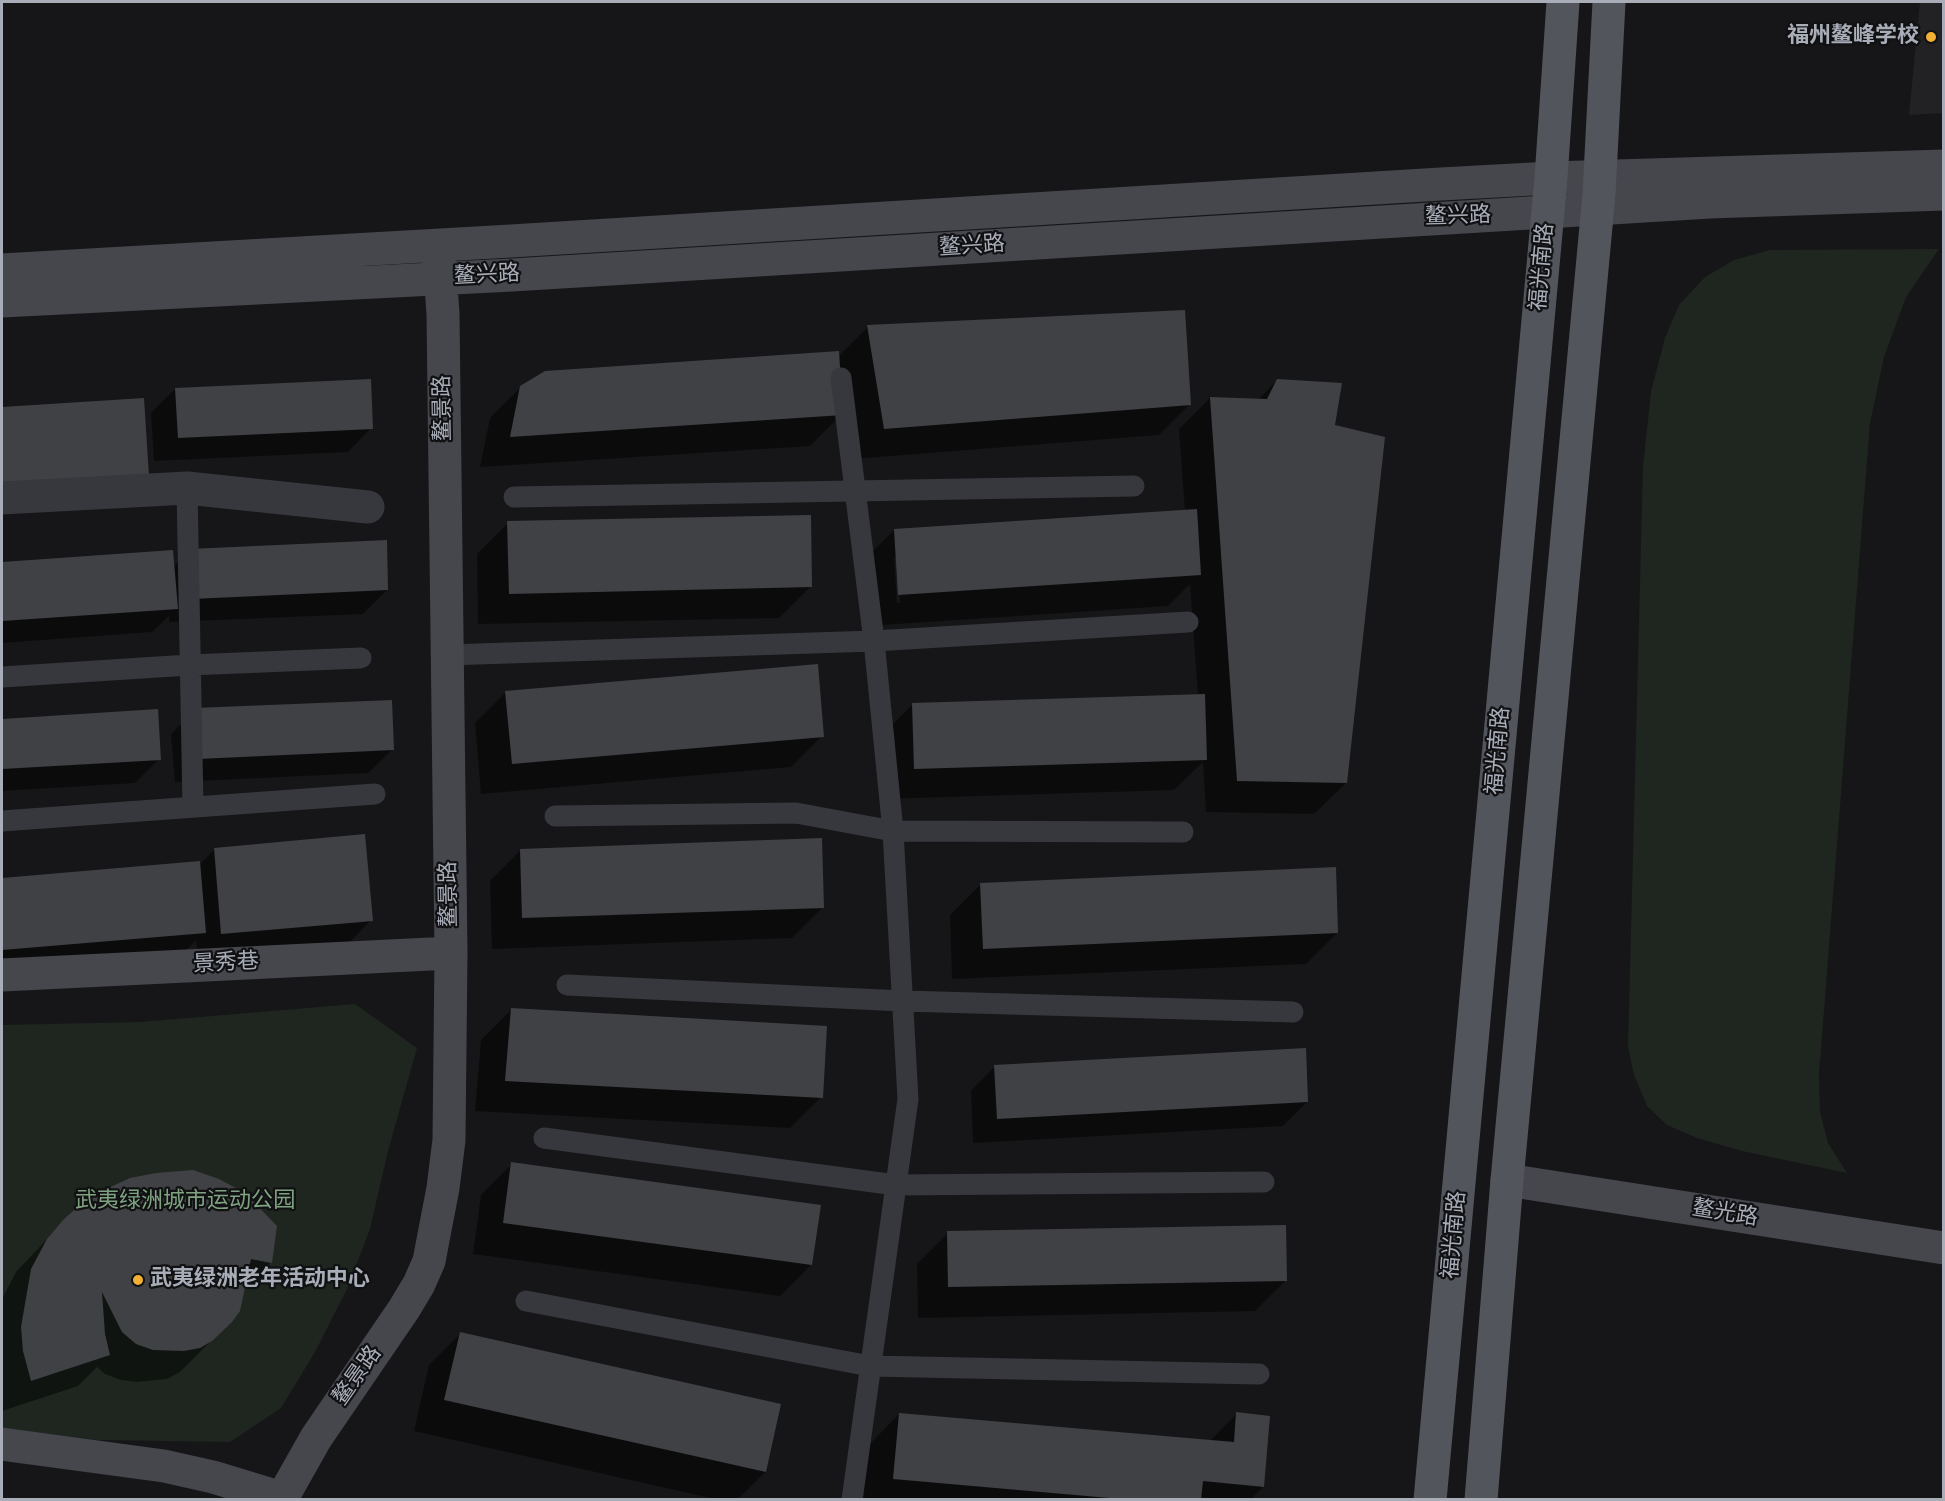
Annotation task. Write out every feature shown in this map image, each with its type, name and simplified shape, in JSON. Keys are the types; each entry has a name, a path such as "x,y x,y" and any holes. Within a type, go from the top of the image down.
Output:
{"main road":[{"name":"福光南路","path":"1430,1500 1548,214 1563,2"},
{"name":"福光南路","path":"1481,1500 1507,1180 1598,210 1609,2"},
{"name":"鳌兴路","path":"2,270 1551,178 1944,166"},
{"name":"鳌兴路","path":"2,301 440,279 1435,218 1548,214 1710,202 1944,194"},
{"name":"鳌景路","path":"282,1499 316,1438 404,1310 429,1261 438,1219 449,1140 451,953 443,314 439,245"},
{"name":"景秀巷","path":"2,975 451,953"},
{"name":"鳌光路","path":"1507,1180 1944,1248"},
{"path":"2,1444 164,1466 213,1477 282,1499"}],"street":[{"path":"2,498 187,488 368,507"}],"lane":[{"path":"841,378 874,641 893,831 908,1099 852,1500"},
{"path":"514,497 1134,486"},
{"path":"187,488 193,807"},
{"path":"447,655 874,641 1188,622"},
{"path":"2,677 189,665 361,658"},
{"path":"2,821 375,794"},
{"path":"555,816 796,813 893,831 1183,832"},
{"path":"567,985 903,1001 1293,1012"},
{"path":"544,1138 896,1185 1264,1182"},
{"path":"526,1301 870,1366 1259,1374"}],"shaded area":[{"name":"福州鳌峰学校","path":"1920,2 1943,2 1943,113 1909,115"}],"green space":[{"path":"1939,249 1906,297 1884,357 1870,423 1819,1074 1820,1112 1828,1143 1847,1173 1742,1151 1697,1138 1667,1125 1647,1106 1634,1075 1628,1047 1643,467 1651,392 1665,338 1679,305 1705,277 1734,260 1770,250"},
{"name":"武夷绿洲城市运动公园","path":"355,1004 417,1048 388,1151 370,1229 347,1289 315,1352 281,1408 230,1442 97,1440 2,1428 2,1025 141,1022"}],"building":[{"path":"1185,310 1191,405 884,429 867,325"},
{"path":"839,351 843,415 510,437 520,386 545,371"},
{"path":"371,379 373,429 178,438 175,388"},
{"path":"1277,379 1342,383 1335,425 1385,437 1347,783 1237,781 1210,397 1267,399"},
{"path":"144,398 149,476 2,486 2,407"},
{"path":"1197,509 1201,575 898,595 894,529"},
{"path":"811,515 812,587 509,594 507,521"},
{"path":"387,540 388,590 192,599 190,549"},
{"path":"173,550 178,609 2,621 2,562"},
{"path":"818,664 824,737 512,764 505,691"},
{"path":"1205,694 1207,760 914,769 912,703"},
{"path":"392,700 394,750 198,759 195,708"},
{"path":"158,709 161,760 2,769 2,719"},
{"path":"365,834 373,921 221,934 214,848"},
{"path":"822,838 824,908 522,918 520,849"},
{"path":"200,861 206,933 2,950 2,878"},
{"path":"1336,867 1338,933 983,949 980,883"},
{"path":"511,1008 827,1026 823,1098 505,1081"},
{"path":"1306,1048 1308,1102 997,1119 994,1065"},
{"path":"511,1162 821,1205 812,1265 503,1223"},
{"name":"武夷绿洲老年活动中心","path":"193,1170 219,1179 245,1193 277,1226 272,1263 251,1259 240,1311 232,1322 212,1341 200,1348 184,1351 153,1350 136,1344 122,1332 102,1292 105,1334 110,1355 31,1381 23,1351 21,1327 31,1269 47,1239 81,1204 106,1189 130,1178"},
{"path":"1286,1225 1287,1281 948,1287 947,1231"},
{"path":"460,1332 781,1404 766,1472 444,1400"},
{"path":"1236,1412 1270,1416 1264,1487 1203,1481 1201,1500 1132,1500 893,1479 899,1413 1234,1442"}],"place":[{"name":"福州鳌峰学校","path":"1931,37"},
{"name":"武夷绿洲老年活动中心","path":"138,1280"}]}
